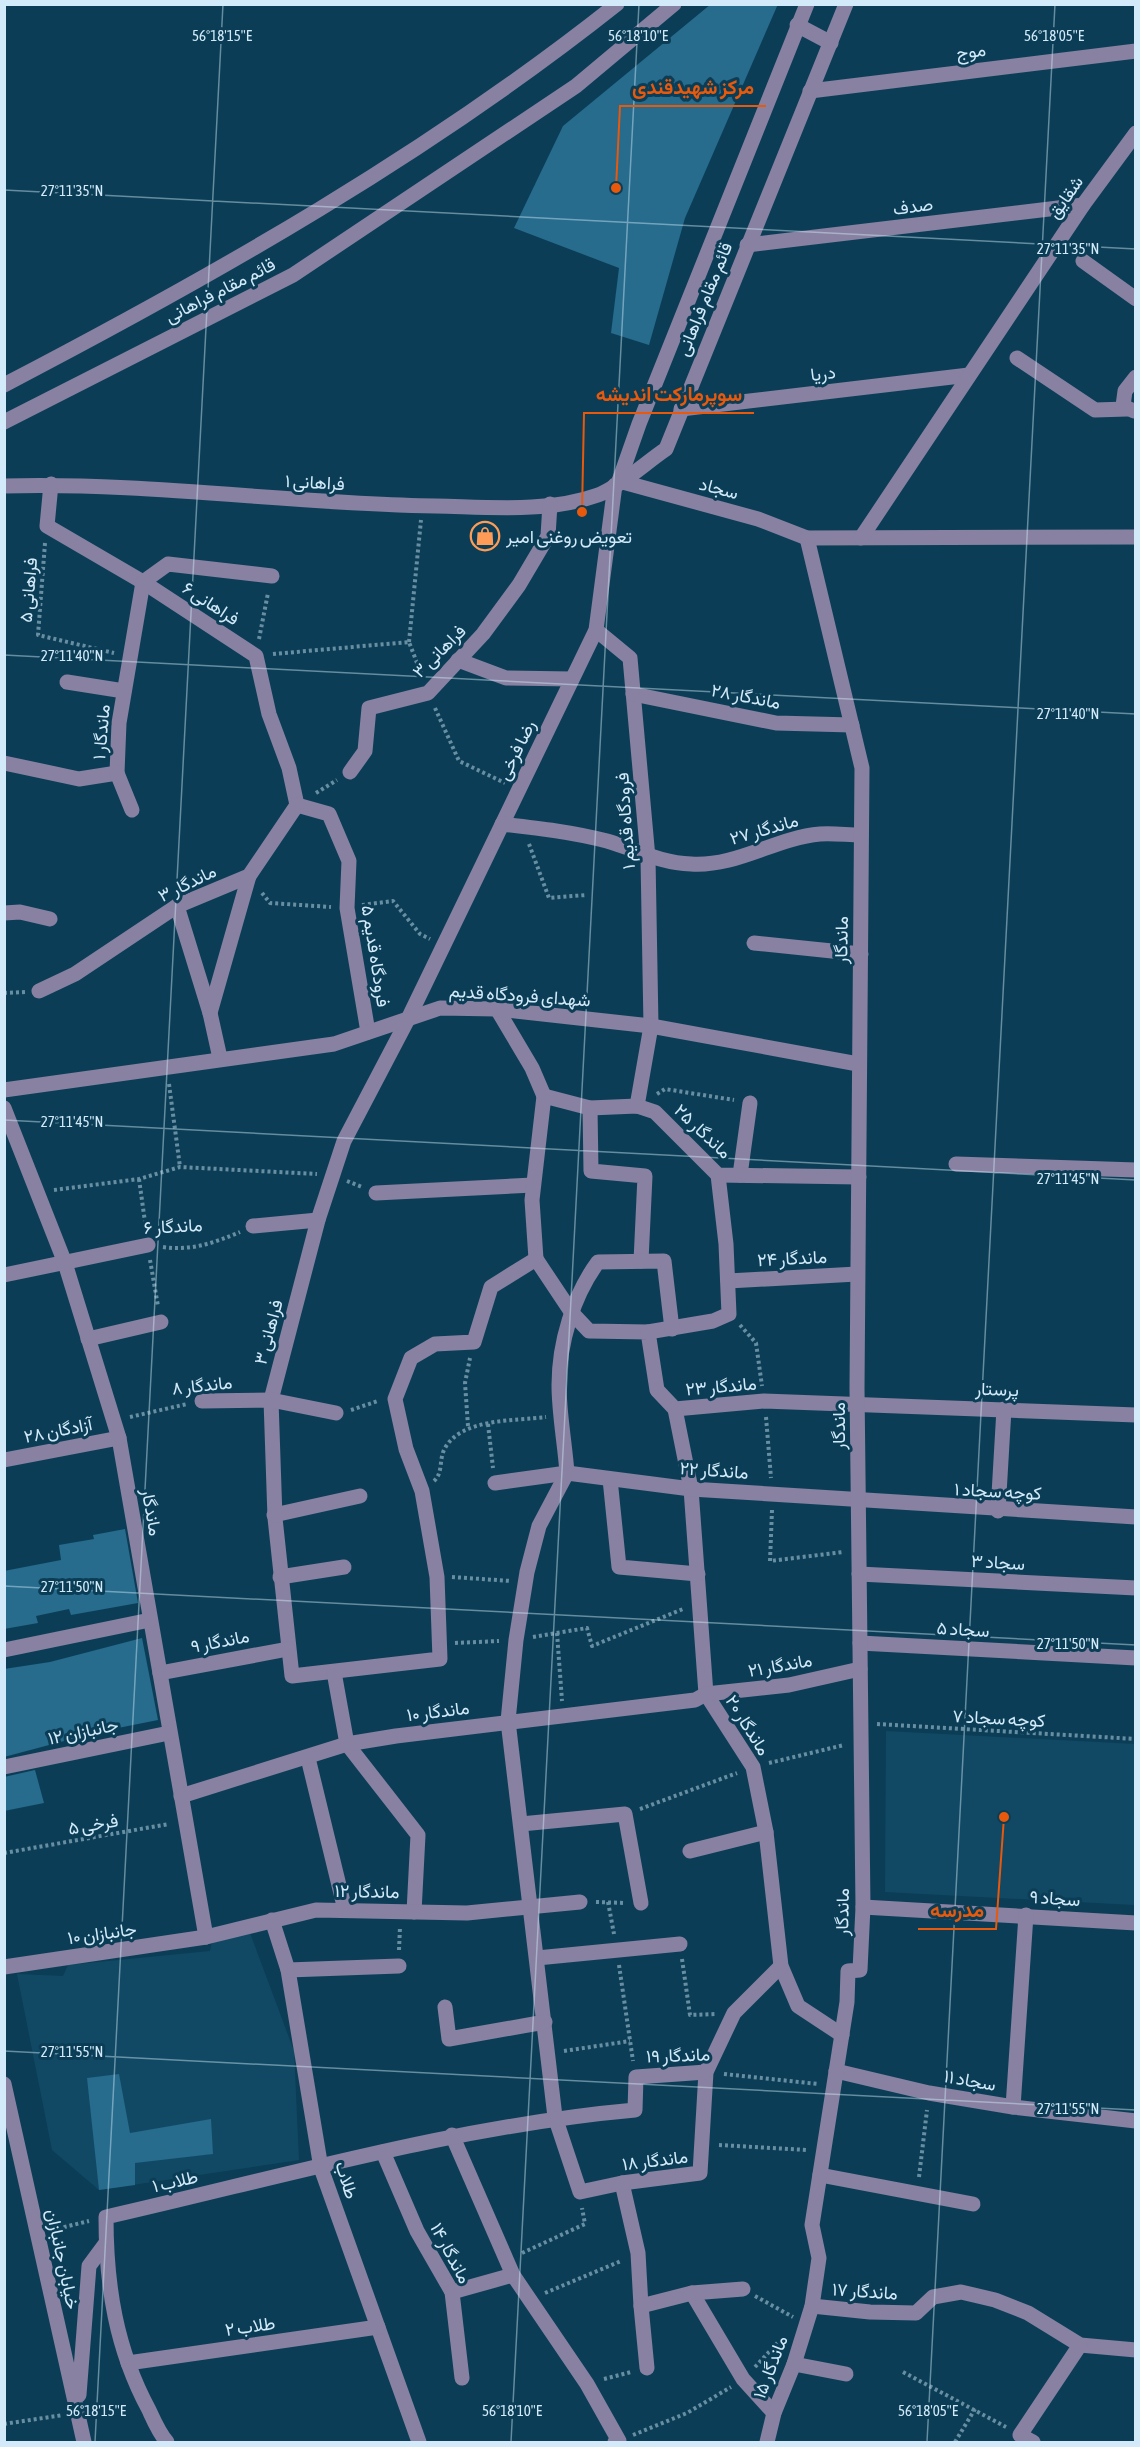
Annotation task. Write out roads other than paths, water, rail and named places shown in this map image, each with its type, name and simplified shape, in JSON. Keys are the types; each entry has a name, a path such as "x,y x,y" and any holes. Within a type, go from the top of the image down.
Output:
{"street":[{"name":"قائم مقام فراهانی","path":"4,385 165,299 334,200 553,55 617,4"},
{"name":"قائم مقام فراهانی","path":"4,422 293,275 576,86 674,4"},
{"name":"قائم مقام فراهانی","path":"617,483 807,4"},
{"name":"قائم مقام فراهانی","path":"617,483 666,449 846,4"},
{"path":"797,26 831,43"},
{"name":"موج","path":"810,91 1136,51"},
{"name":"شقایق","path":"861,538 1083,205 1136,133"},
{"name":"صدف","path":"747,245 1083,205"},
{"path":"1083,261 1136,299"},
{"path":"1017,358 1095,410 1131,410"},
{"name":"دریا","path":"681,409 969,375"},
{"path":"1131,410 1123,406 1123,398 1136,377"},
{"name":"فراهانی ۱","path":"4,486 51,484 310,502 513,508 591,497 617,483"},
{"name":"سجاد","path":"617,483 758,519 807,538"},
{"name":"رضا فرخی","path":"408,1019 442,944 596,630 617,483"},
{"name":"فراهانی ۶","path":"51,484 47,526 143,582 256,656 269,714 289,768 297,805"},
{"name":"فراهانی ۳","path":"350,772 365,751 369,708 428,693 483,634 513,593 548,536 550,504"},
{"path":"807,538 1136,537"},
{"name":"ماندگار","path":"807,538 862,768 857,1404 863,1907 860,1970 848,1971 847,2002 812,2225 819,2259 812,2306"},
{"path":"143,582 168,564 272,576"},
{"name":"ماندگار ۱","path":"4,763 79,778 117,773 119,723 143,582"},
{"name":"فرودگاه قدیم ۱","path":"596,630 630,658 648,858 651,1026 637,1106"},
{"path":"459,660 506,678 572,679"},
{"path":"67,682 124,691"},
{"name":"ماندگار ۲۸","path":"633,694 776,723 852,725"},
{"path":"117,773 132,810"},
{"path":"210,1013 249,876 297,805"},
{"name":"فرودگاه قدیم ۵","path":"297,805 329,814 349,861 347,908 368,1032"},
{"name":"ماندگار ۲۷","path":"502,824 609,842 648,858 692,865 739,859 777,844 819,834 861,835"},
{"name":"ماندگار ۳","path":"39,992 75,974 177,906 249,876"},
{"path":"177,906 210,1013 220,1058"},
{"path":"4,913 20,912 50,919"},
{"path":"754,943 861,954"},
{"name":"شهدای فرودگاه قدیم","path":"4,1090 220,1058 334,1044 440,1008 497,1009 651,1026 858,1064"},
{"path":"497,1009 532,1068 544,1096 533,1185 536,1259 572,1313 589,1331 648,1332 713,1321 729,1314 718,1175"},
{"name":"فراهانی ۳","path":"334,1672 292,1676 274,1515 271,1400 318,1220 344,1141 408,1019"},
{"path":"544,1096 590,1108 637,1106"},
{"path":"740,1175 750,1103"},
{"name":"ماندگار ۲۵","path":"637,1106 655,1113 718,1175 859,1177"},
{"name":"ماندگار","path":"4,1108 65,1263 115,1421 206,1937"},
{"path":"590,1108 591,1172 645,1176 640,1261"},
{"path":"956,1164 1136,1170"},
{"path":"376,1193 533,1185"},
{"path":"253,1226 318,1220"},
{"name":"ماندگار ۶","path":"4,1275 148,1245"},
{"path":"407,1912 418,1835 347,1744 334,1672 440,1659 436,1577 422,1491 406,1449 395,1399 411,1358 435,1344 474,1342 491,1287 536,1259"},
{"path":"555,2117 508,1721 516,1640 525,1581 539,1526 567,1473 559,1385 565,1333 587,1277 598,1262 664,1261 672,1329"},
{"name":"ماندگار ۲۴","path":"728,1281 857,1274"},
{"path":"88,1339 160,1322"},
{"name":"ماندگار ۲۳","path":"648,1332 657,1390 675,1409 764,1401 857,1404"},
{"name":"ماندگار ۸","path":"202,1401 271,1400 336,1413"},
{"name":"پرستار","path":"857,1404 1136,1414"},
{"name":"ماندگار ۲۰","path":"675,1409 692,1489 706,1694 753,1767 766,1832 781,1966 798,2006 842,2035"},
{"path":"998,1511 1004,1409"},
{"name":"آزادگان ۲۸","path":"4,1460 119,1438"},
{"name":"ماندگار ۲۲","path":"495,1483 567,1473 692,1489 858,1501"},
{"path":"610,1479 618,1567 698,1574"},
{"path":"274,1515 360,1496"},
{"name":"کوچه سجاد ۱","path":"858,1501 998,1511 1136,1517"},
{"path":"280,1577 344,1567"},
{"name":"سجاد ۳","path":"859,1574 1136,1588"},
{"path":"4,1650 150,1620"},
{"name":"سجاد ۵","path":"860,1643 1136,1659"},
{"name":"ماندگار ۹","path":"160,1673 288,1649"},
{"name":"ماندگار ۲۱","path":"706,1694 789,1685 860,1668"},
{"name":"ماندگار ۱۰","path":"181,1796 347,1744 508,1721 695,1700 706,1694"},
{"name":"جانبازان ۱۲","path":"4,1767 169,1733"},
{"path":"308,1758 345,1910"},
{"path":"521,1824 625,1814 641,1903"},
{"path":"690,1851 766,1832"},
{"name":"ماندگار ۱۲","path":"206,1937 316,1910 467,1913 580,1902"},
{"name":"سجاد ۹","path":"863,1907 1136,1923"},
{"path":"1013,2107 1026,1915"},
{"name":"طلاب","path":"272,1920 288,1970 321,2168 419,2442"},
{"name":"جانبازان ۱۰","path":"4,1967 206,1937"},
{"path":"537,1958 680,1944"},
{"path":"288,1970 399,1966"},
{"path":"706,2072 734,2013 781,1966"},
{"path":"444,2007 449,2039 545,2022"},
{"name":"ماندگار ۱۹","path":"555,2117 635,2109 636,2077 706,2072"},
{"name":"ماندگار ۱۸","path":"555,2117 580,2192 622,2183 700,2173 706,2072"},
{"name":"سجاد ۱۱","path":"835,2079 1013,2107 1136,2121"},
{"name":"خیابان جانبازان","path":"4,2084 84,2442"},
{"name":"طلاب ۱","path":"106,2243 106,2217 321,2168 452,2135 555,2117"},
{"path":"452,2135 513,2275 587,2384 617,2442"},
{"name":"ماندگار ۱۴","path":"383,2152 417,2231 452,2292 462,2378"},
{"path":"4,2158 20,2156"},
{"path":"820,2175 973,2204"},
{"path":"622,2183 638,2253 647,2368"},
{"path":"106,2243 106,2271 116,2325 134,2382 167,2442"},
{"path":"77,2413 89,2266 106,2243"},
{"path":"452,2292 513,2275"},
{"path":"641,2306 692,2293 743,2289"},
{"name":"ماندگار ۱۷","path":"812,2306 870,2312 916,2313 933,2297 962,2292 995,2300 1028,2313 1080,2345 1136,2350"},
{"path":"692,2293 743,2379 774,2413"},
{"name":"ماندگار ۱۵","path":"767,2442 774,2413 795,2364 812,2306"},
{"name":"طلاب ۲","path":"128,2363 378,2327"},
{"path":"1026,2439 1080,2345"},
{"path":"795,2364 846,2374"}],"place":[{"name":"مرکز شهیدقندی","path":"616,188"},
{"name":"سوپرمارکت اندیشه","path":"582,512"},
{"name":"تعویض روغنی امیر","path":"485,536"},
{"name":"مدرسه","path":"1004,1817"}]}
